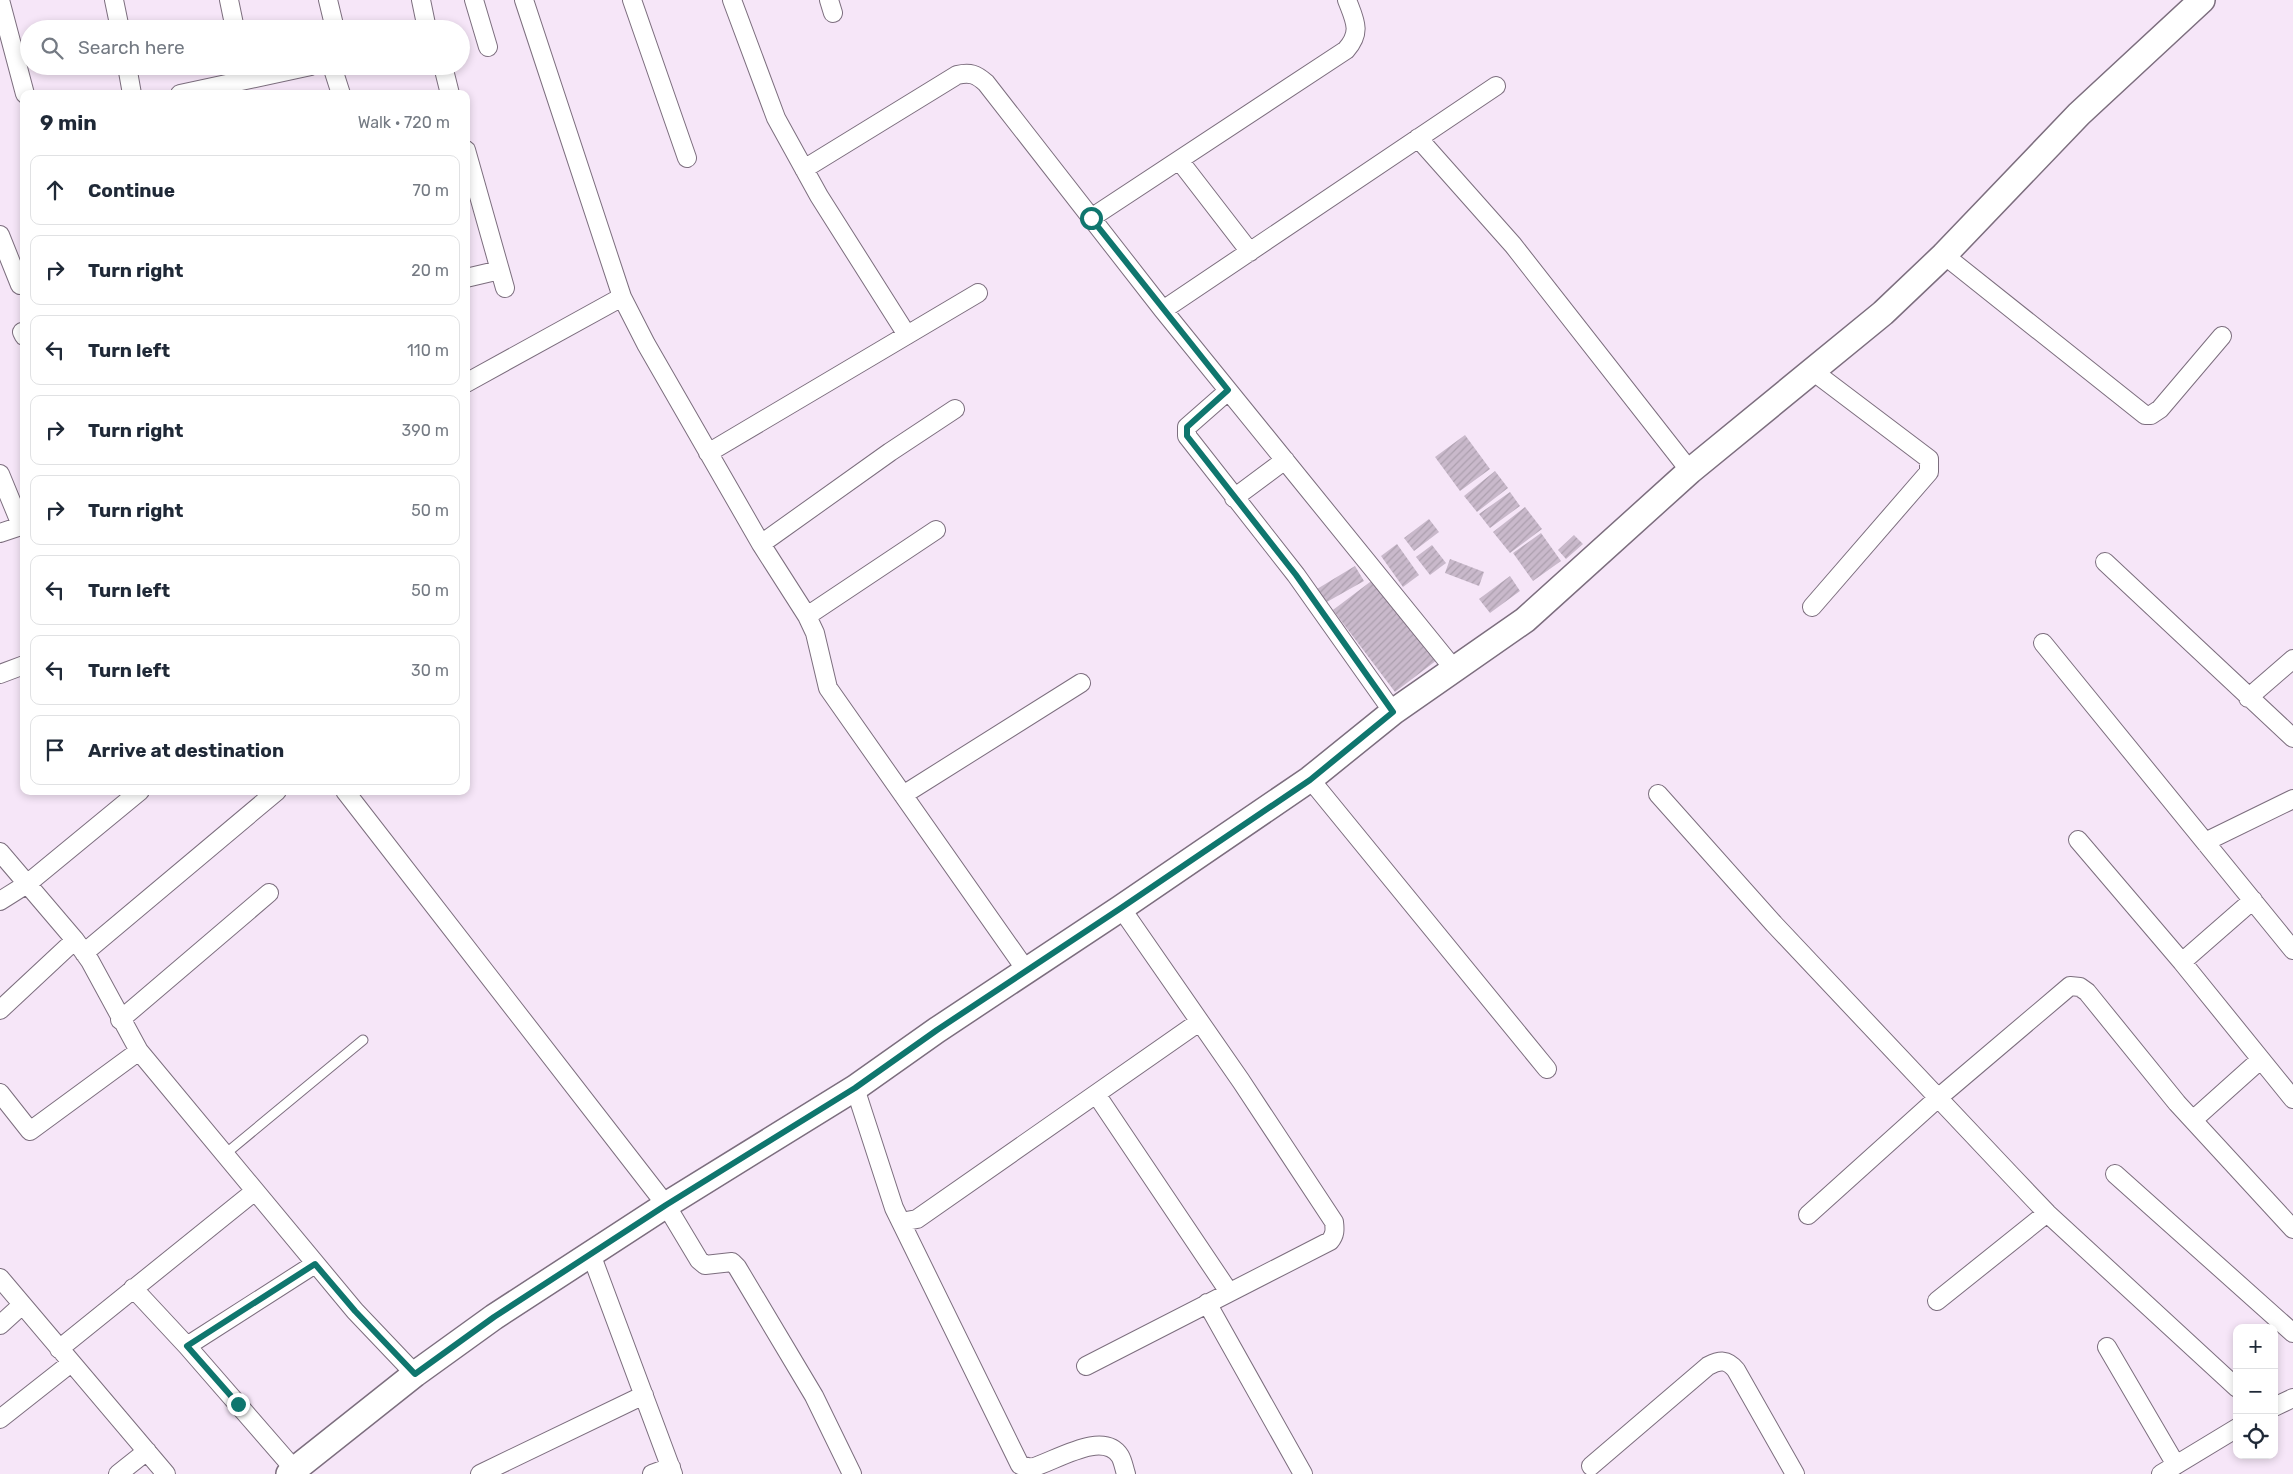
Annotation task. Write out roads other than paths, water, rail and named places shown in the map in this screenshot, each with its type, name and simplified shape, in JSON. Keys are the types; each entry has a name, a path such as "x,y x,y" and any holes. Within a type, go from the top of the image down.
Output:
{"street":[{"path":"0,0 20,72"},
{"path":"114,0 118,20"},
{"path":"228,0 233,20"},
{"path":"328,0 333,20"},
{"path":"421,0 425,20"},
{"path":"474,0 488,47"},
{"path":"524,0 622,298 708,453 761,544 807,616 815,633 828,688 1026,970"},
{"path":"632,0 687,158"},
{"path":"732,0 776,118 804,169 907,335"},
{"path":"1091,218 1346,50 1354,41 1356,30 1347,0"},
{"path":"133,1288 187,1346 291,1472 415,1374 494,1317 666,1205 855,1088 1026,970 1310,780 1393,712 1525,620 1690,471 1814,372 1883,313 1944,255 2079,114 2202,0"},
{"path":"804,169 957,76 967,73 976,74 986,83 1163,310 1454,669"},
{"path":"21,75 25,90"},
{"path":"129,75 131,90"},
{"path":"198,90 268,75"},
{"path":"335,75 340,90"},
{"path":"445,75 449,90"},
{"path":"1163,310 1496,86"},
{"path":"1418,138 1513,245 1690,471"},
{"path":"1179,160 1250,252"},
{"path":"470,177 505,288"},
{"path":"0,235 20,285"},
{"path":"1944,255 2145,414 2151,415 2160,410 2222,336"},
{"path":"470,277 500,270"},
{"path":"708,453 978,293"},
{"path":"470,381 622,298"},
{"path":"1812,607 1929,472 1930,465 1929,459 1878,418 1814,372"},
{"path":"1228,390 1187,427 1186,432 1234,498 1301,582 1393,712"},
{"path":"761,544 954,409"},
{"path":"1234,498 1285,460"},
{"path":"0,474 20,520"},
{"path":"0,533 20,526"},
{"path":"807,616 936,530"},
{"path":"2105,562 2248,698 2293,738"},
{"path":"2043,643 2293,950"},
{"path":"2248,698 2293,659"},
{"path":"0,674 20,666"},
{"path":"904,795 1081,683"},
{"path":"1310,780 1547,1069"},
{"path":"1658,794 1774,924 2047,1213 2233,1384"},
{"path":"0,901 27,884 135,795"},
{"path":"0,1010 272,795"},
{"path":"348,795 666,1205 701,1263 732,1262 737,1267 814,1396 852,1474"},
{"path":"2205,842 2293,799"},
{"path":"2078,840 2182,962 2260,1060 2291,1093"},
{"path":"0,852 80,946 139,1051 355,1311 415,1374"},
{"path":"120,1020 269,893"},
{"path":"2182,962 2252,900"},
{"path":"1086,1366 1330,1241 1334,1236 1334,1222 1241,1081 1121,908"},
{"path":"1808,1215 1938,1098 2070,986 2080,986 2087,992 2192,1120 2293,1229"},
{"path":"901,1222 917,1219 1199,1022"},
{"path":"0,1093 30,1131 139,1051"},
{"path":"2192,1120 2260,1060"},
{"path":"855,1088 894,1208 1014,1455 1024,1471 1098,1444 1110,1446 1120,1456 1126,1474"},
{"path":"1096,1094 1229,1292"},
{"path":"2115,1174 2293,1333"},
{"path":"59,1349 255,1192"},
{"path":"1937,1301 2047,1213"},
{"path":"591,1254 672,1470 652,1474"},
{"path":"187,1346 315,1264"},
{"path":"0,1278 166,1474"},
{"path":"1207,1303 1303,1474"},
{"path":"0,1325 22,1304"},
{"path":"2107,1347 2169,1470 2233,1430"},
{"path":"1591,1466 1708,1366 1720,1360 1730,1363 1736,1370 1795,1474"},
{"path":"0,1419 71,1363"},
{"path":"480,1474 644,1395"},
{"path":"2278,1405 2293,1398"},
{"path":"118,1474 147,1451"}],"lane":[{"path":"224,1155 363,1040"}]}
